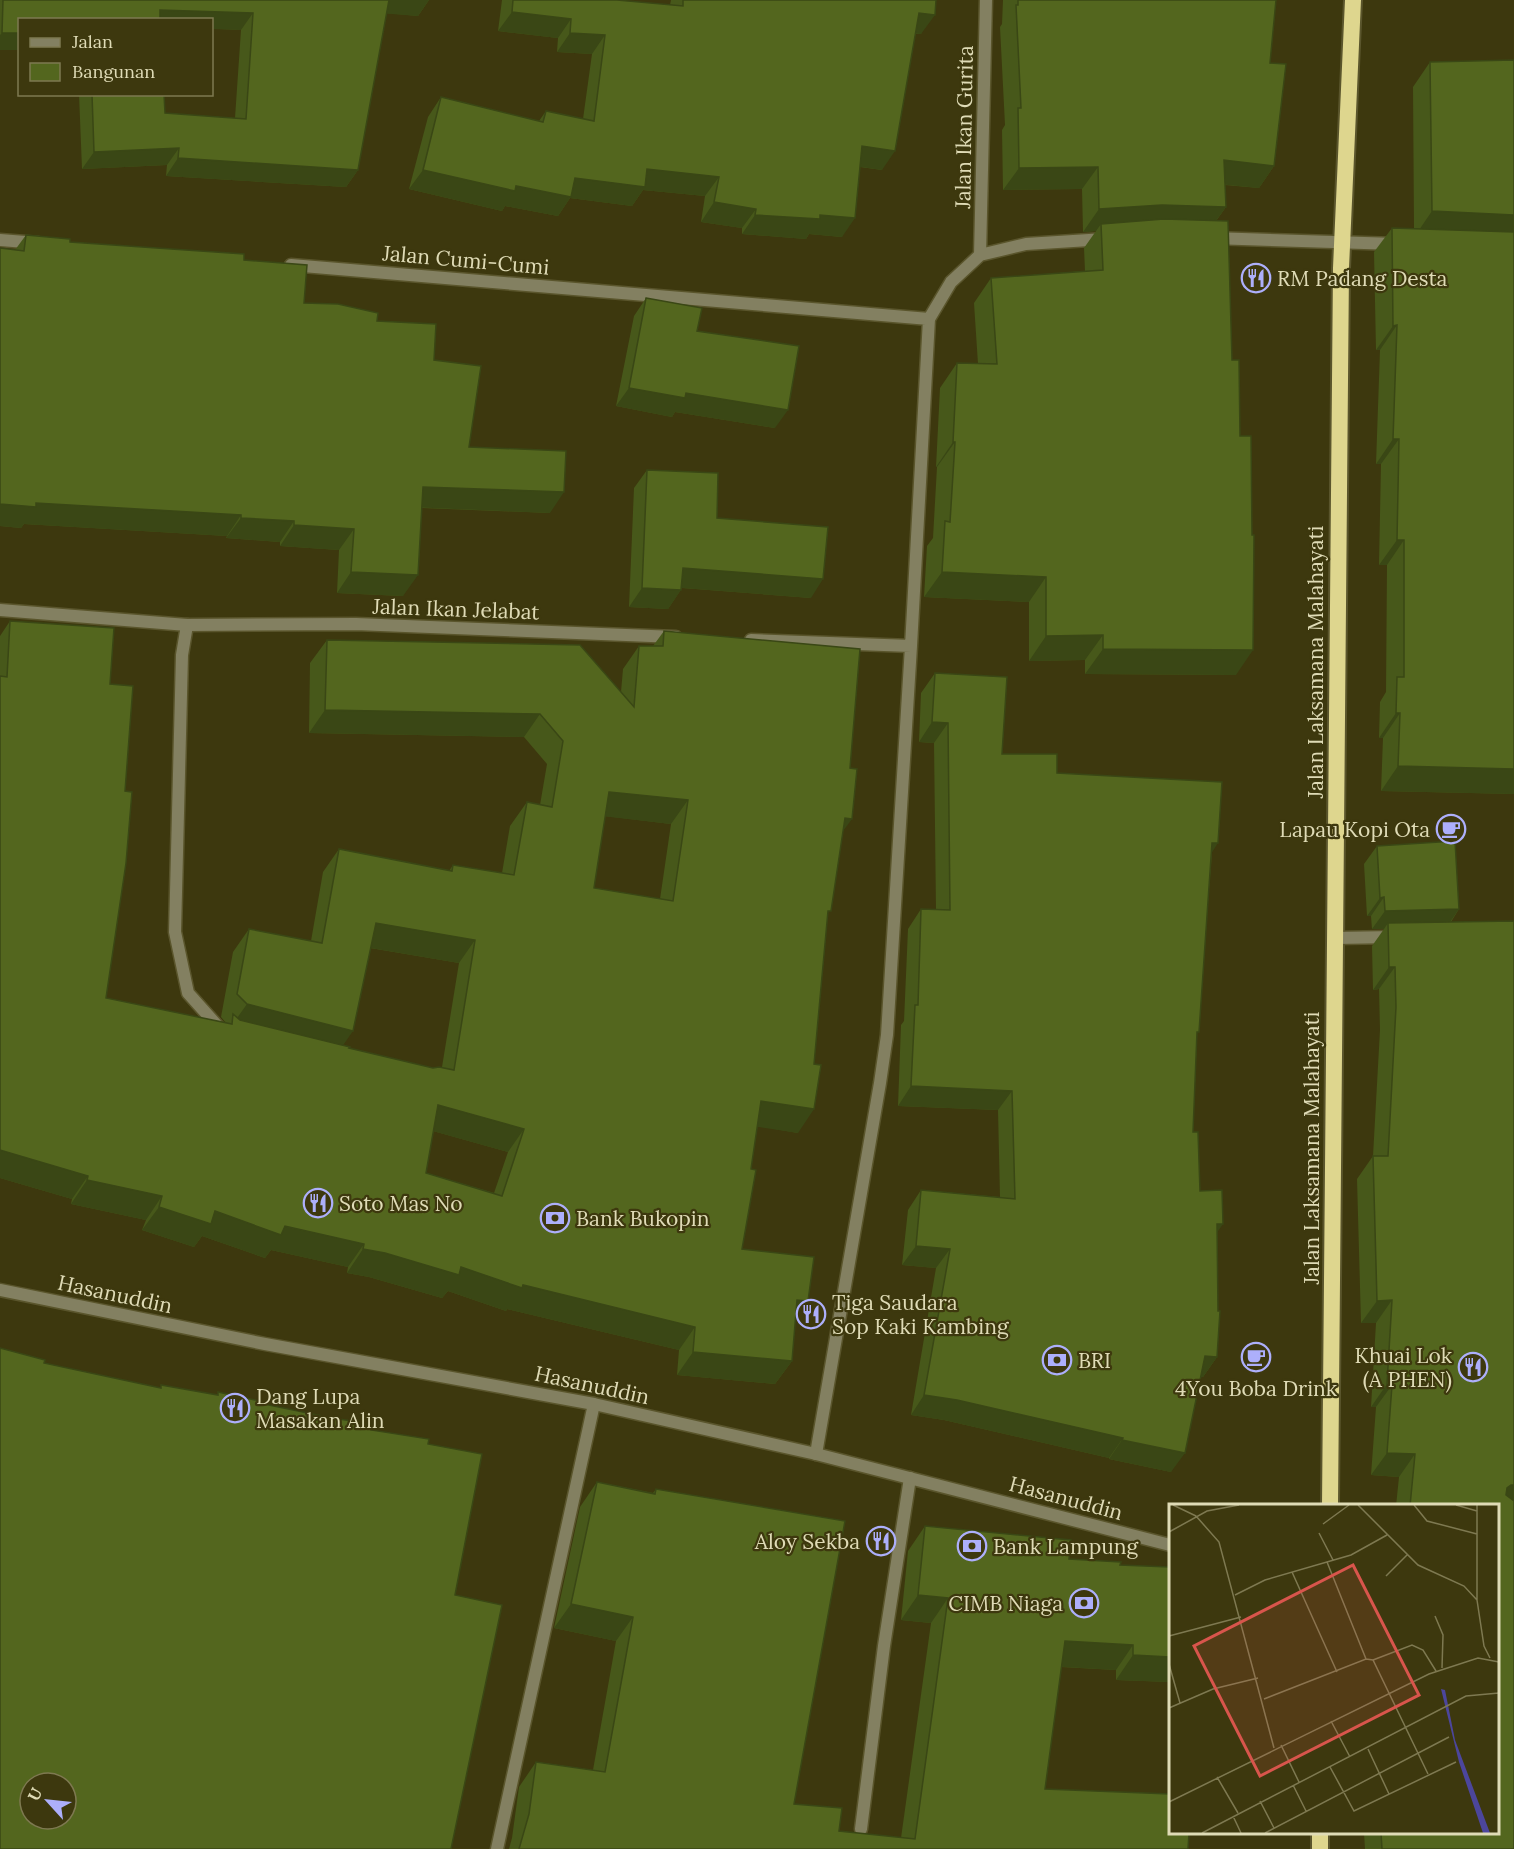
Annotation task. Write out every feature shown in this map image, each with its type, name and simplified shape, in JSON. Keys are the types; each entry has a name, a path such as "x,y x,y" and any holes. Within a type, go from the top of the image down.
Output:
{"highway":[{"name":"Jalan Laksamana Malahayati","path":"1330,1504 1341,242 1353,0"}],"street":[{"name":"Jalan Ikan Gurita","path":"980,255 986,0"},
{"path":"816,1454 887,1035 929,319 951,282 980,255 1026,244 1122,237"},
{"path":"1203,237 1410,245"},
{"path":"0,240 48,244"},
{"name":"Jalan Cumi-Cumi","path":"274,263 929,319"},
{"name":"Jalan Ikan Jelabat","path":"0,610 187,625 356,624 687,637"},
{"path":"187,625 182,655 175,932 188,993 226,1035 237,1038"},
{"path":"734,639 911,646"},
{"path":"1335,938 1407,937"},
{"name":"Hasanuddin","path":"0,1290 265,1344 594,1404 816,1454 1169,1545"},
{"path":"497,1849 594,1404"},
{"path":"861,1829 884,1646 910,1478"}],"building":[{"path":"3,0 389,0 358,170 178,158 179,148 94,152 92,96 164,96 165,113 246,119 253,13 160,10 160,18 18,18 18,33 2,33"},
{"path":"513,0 617,0 683,6 683,0 936,0 935,15 919,13 895,151 862,146 855,218 820,215 820,219 755,215 756,209 714,202 719,177 647,169 645,187 575,178 571,197 516,186 515,191 423,170 441,97 543,122 546,111 594,121 605,35 570,33 571,19 512,12"},
{"path":"1018,0 1276,0 1270,63 1286,64 1274,166 1224,160 1226,207 1162,205 1099,209 1098,167 1019,168 1018,108 1021,108 1016,5 1018,5"},
{"path":"1514,60 1514,215 1432,211 1430,62"},
{"path":"1164,219 1228,221 1232,360 1239,360 1240,436 1251,436 1252,535 1254,535 1253,650 1103,649 1103,635 1046,636 1046,577 942,572 945,521 950,522 957,363 997,364 991,278 1103,270 1101,224"},
{"path":"1392,228 1514,232 1514,769 1398,766 1400,713 1396,713 1397,677 1404,677 1404,540 1397,540 1399,439 1393,439 1397,325 1393,326"},
{"path":"26,235 70,239 70,242 244,254 244,260 307,265 304,303 338,304 378,313 377,321 436,324 434,360 481,366 469,447 566,451 564,492 423,487 418,575 351,572 354,529 294,525 294,521 241,518 241,515 36,503 36,507 0,504 0,248 24,251"},
{"path":"646,298 702,308 697,331 799,346 788,410 686,393 685,398 629,388"},
{"path":"647,470 718,473 717,518 828,527 823,579 683,568 681,590 642,588"},
{"path":"10,621 114,628 110,684 133,686 125,791 132,792 126,863 106,998 232,1024 233,1014 240,1020 349,1048 433,1068 454,1070 475,940 376,923 353,1031 247,1004 237,994 249,929 322,943 339,849 452,871 453,865 514,875 527,802 552,807 563,741 540,714 325,710 327,640 580,645 634,707 639,646 663,646 664,631 860,649 850,768 857,769 852,819 845,818 831,911 828,911 814,1064 821,1065 814,1109 761,1101 751,1169 756,1170 742,1249 814,1257 808,1301 797,1300 792,1361 693,1352 695,1327 523,1285 522,1288 461,1267 459,1275 385,1253 363,1249 364,1244 285,1226 281,1235 215,1211 211,1224 159,1207 162,1196 87,1180 88,1176 0,1150 0,676 7,677","holes":["609,792 688,800 673,901 594,888","438,1105 524,1129 502,1196 426,1173"]},
{"path":"935,673 1007,677 1002,754 1057,754 1057,773 1222,782 1218,843 1212,843 1199,1032 1197,1032 1193,1132 1198,1132 1200,1191 1222,1190 1223,1224 1217,1224 1218,1311 1220,1311 1217,1357 1205,1356 1185,1453 957,1400 924,1395 950,1249 916,1246 921,1190 1015,1199 1012,1091 911,1086 915,1005 918,1005 921,909 950,910 948,723 932,722"},
{"path":"1455,841 1459,909 1385,911 1384,897 1380,898 1377,846"},
{"path":"1514,921 1514,1485 1507,1488 1506,1495 1514,1501 1514,1849 1382,1849 1381,1834 1499,1834 1499,1504 1410,1504 1415,1454 1387,1453 1392,1385 1387,1384 1392,1300 1377,1301 1373,1156 1388,1156 1396,1007 1395,967 1389,967 1388,923"},
{"path":"0,1348 45,1360 44,1363 161,1388 161,1385 218,1395 218,1392 260,1401 259,1403 372,1424 371,1430 429,1439 428,1444 482,1454 455,1595 502,1605 451,1849 0,1849"},
{"path":"597,1482 655,1494 656,1489 845,1521 794,1804 842,1808 839,1831 915,1839 948,1598 918,1595 925,1526 1071,1540 1069,1559 1121,1562 1120,1565 1169,1567 1169,1657 1133,1655 1133,1645 1065,1641 1045,1789 1169,1794 1169,1834 1189,1834 1188,1849 519,1849 529,1814 536,1762 605,1772 633,1617 571,1604"}],"place":[{"name":"RM Padang Desta","path":"1256,278"},
{"name":"Lapau Kopi Ota","path":"1451,829"},
{"name":"Soto Mas No","path":"318,1203"},
{"name":"Bank Bukopin","path":"555,1218"},
{"name":"Tiga Saudara Sop Kaki Kambing","path":"811,1314"},
{"name":"4You Boba Drink","path":"1256,1357"},
{"name":"BRI","path":"1057,1360"},
{"name":"Khuai Lok (A PHEN)","path":"1473,1367"},
{"name":"Dang Lupa Masakan Alin","path":"235,1408"},
{"name":"Aloy Sekba","path":"881,1541"},
{"name":"Bank Lampung","path":"972,1546"},
{"name":"CIMB Niaga","path":"1084,1603"}]}
